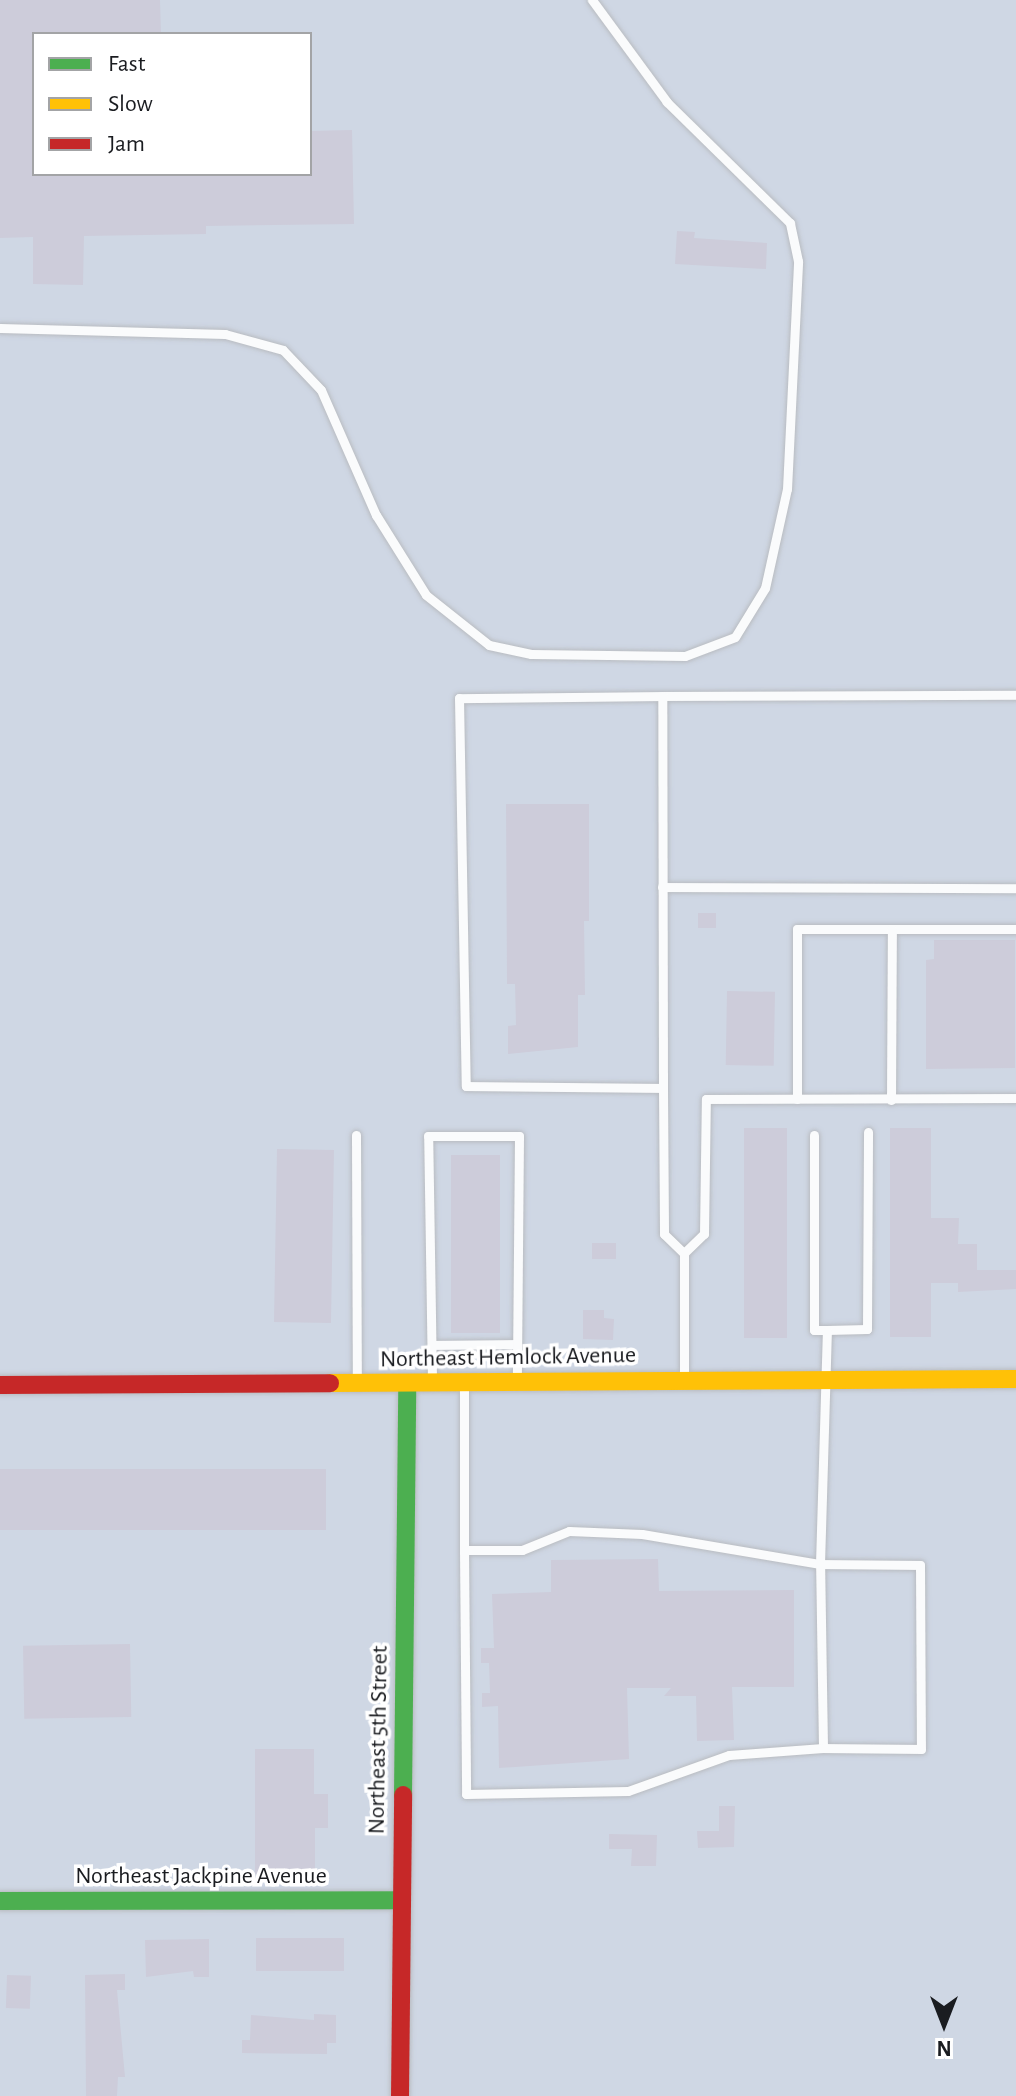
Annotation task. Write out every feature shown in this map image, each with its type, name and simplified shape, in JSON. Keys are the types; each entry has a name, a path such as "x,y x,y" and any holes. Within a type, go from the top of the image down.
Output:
{"street":[{"name":"Northeast Hemlock Avenue","path":"0,1385 1016,1379"},
{"name":"Northeast 5th Street","path":"400,2096 407,1384"},
{"name":"Northeast Jackpine Avenue","path":"0,1901 401,1900"}],"lane":[{"path":"0,328 225,334 283,350 321,390 376,515 426,595 489,645 531,654 685,656 735,637 765,588 787,489 798,261 790,223 667,102 592,0"},
{"path":"663,1088 466,1086 459,698 1016,695"},
{"path":"662,696 664,1234 684,1253 684,1380"},
{"path":"662,887 1016,888"},
{"path":"797,1099 797,929 1016,929"},
{"path":"891,1100 892,929"},
{"path":"684,1253 704,1234 706,1099 1016,1098"},
{"path":"814,1135 814,1330 867,1329 868,1132"},
{"path":"356,1135 357,1384"},
{"path":"432,1384 428,1136 519,1136 517,1383"},
{"path":"823,1748 819,1465 828,1380 827,1330"},
{"path":"432,1345 517,1344"},
{"path":"464,1384 464,1550 466,1794 628,1791 729,1755 823,1748 921,1749 920,1565 820,1564 642,1534 569,1531 522,1550 464,1550"}],"shaded area":[{"path":"0,0 1016,0 1016,2096 0,2096"}],"building":[{"path":"0,0 160,0 161,32 32,32 32,176 312,176 312,131 352,130 354,224 206,226 206,234 84,236 83,285 33,284 33,237 0,238"},
{"path":"677,231 695,232 694,238 767,243 766,269 675,264"},
{"path":"506,804 589,804 589,921 584,921 585,995 578,995 578,1047 508,1054 508,1026 516,1025 515,984 507,984"},
{"path":"698,913 716,913 716,928 698,928"},
{"path":"934,940 1015,940 1015,1068 926,1069 926,960 934,959"},
{"path":"727,991 775,992 774,1066 726,1065"},
{"path":"744,1128 787,1128 787,1338 744,1338"},
{"path":"890,1128 931,1128 931,1218 959,1218 958,1244 977,1244 977,1270 1016,1270 1016,1289 958,1292 958,1283 931,1283 931,1337 890,1337"},
{"path":"277,1149 334,1150 331,1323 274,1322"},
{"path":"451,1155 500,1155 500,1333 451,1333"},
{"path":"592,1243 616,1243 616,1259 592,1259"},
{"path":"583,1310 604,1310 604,1318 614,1319 613,1340 583,1339"},
{"path":"0,1469 326,1469 326,1530 0,1530"},
{"path":"658,1559 659,1591 794,1590 794,1687 732,1687 734,1740 697,1741 696,1696 664,1696 671,1688 627,1688 629,1759 499,1768 498,1706 482,1707 482,1693 490,1693 489,1663 481,1663 481,1648 494,1648 492,1594 551,1592 551,1560"},
{"path":"130,1644 131,1717 24,1719 23,1646"},
{"path":"255,1749 314,1749 314,1794 328,1794 328,1828 315,1828 315,1874 255,1874"},
{"path":"719,1806 735,1806 734,1847 698,1848 697,1831 719,1831"},
{"path":"609,1834 657,1835 656,1866 631,1866 632,1849 609,1849"},
{"path":"256,1938 344,1938 344,1971 256,1971"},
{"path":"209,1939 209,1977 194,1977 193,1971 146,1977 145,1940"},
{"path":"125,1974 125,1990 117,1990 125,2077 118,2077 117,2096 86,2096 85,1975"},
{"path":"7,1975 31,1976 30,2009 6,2008"},
{"path":"314,2014 336,2015 336,2043 327,2043 327,2054 242,2053 242,2040 250,2040 251,2015 314,2020"}],"traffic: fast":[{"path":"403,1795 407,1384"},
{"path":"0,1901 401,1900"}],"traffic: slow":[{"path":"330,1383 1016,1379"}],"traffic: jam":[{"path":"0,1385 330,1383"},
{"path":"400,2096 403,1795"}]}
